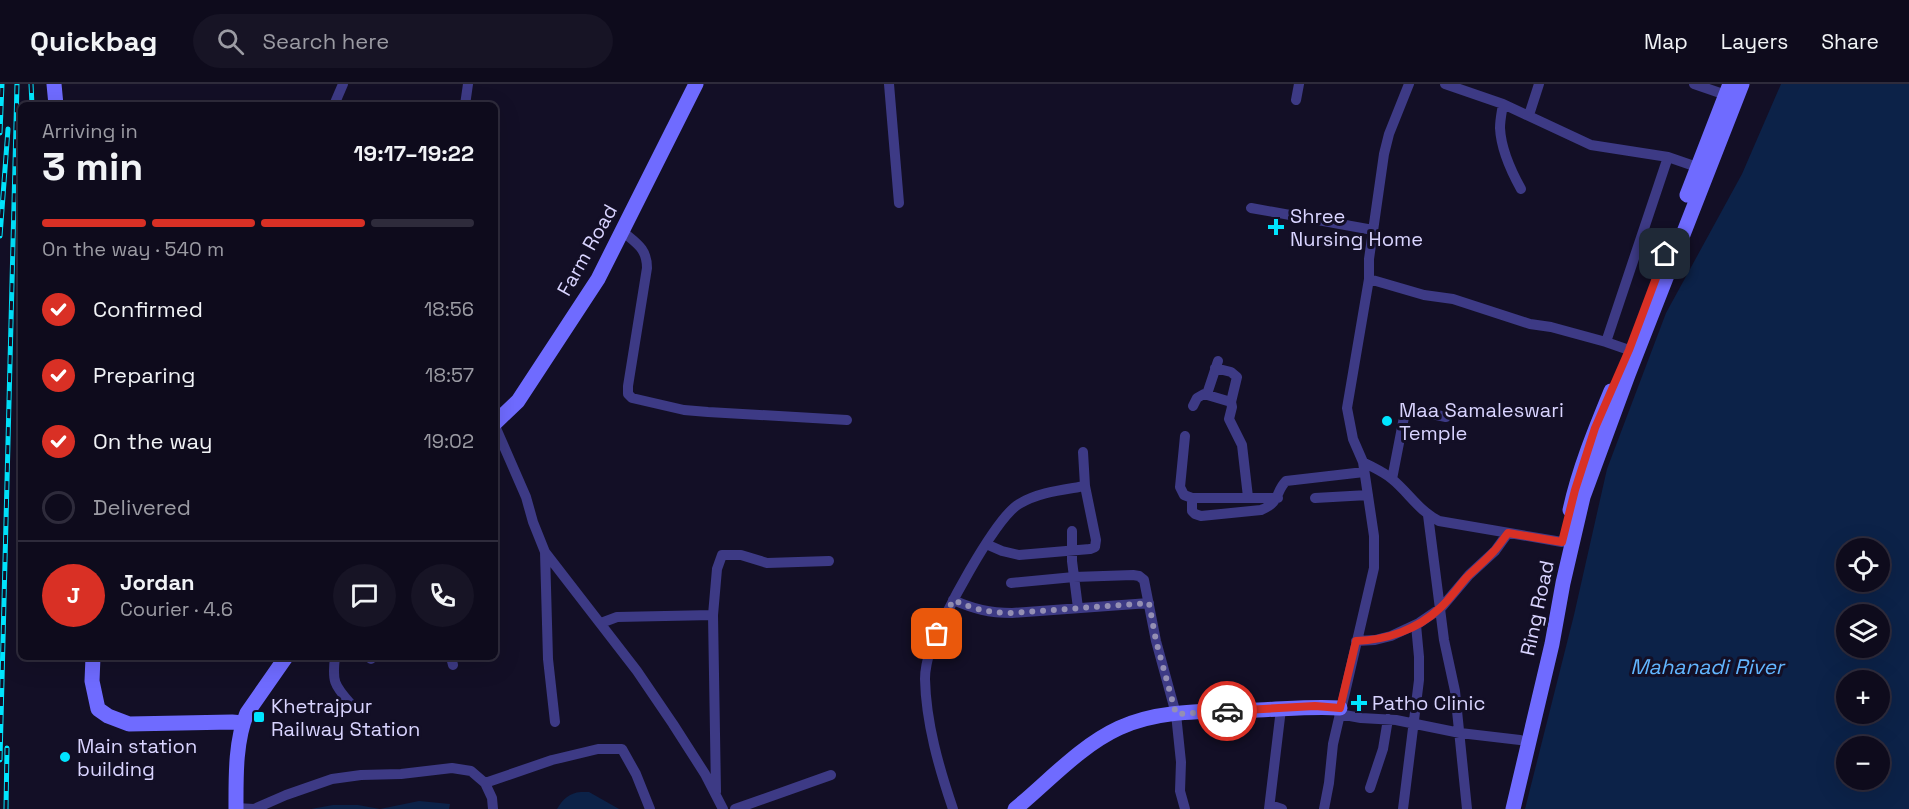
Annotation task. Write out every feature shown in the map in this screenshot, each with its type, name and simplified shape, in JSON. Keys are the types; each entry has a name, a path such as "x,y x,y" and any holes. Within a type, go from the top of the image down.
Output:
{"street":[{"path":"54,84 56,102"},
{"path":"338,102 343,84"},
{"path":"465,102 468,84"},
{"name":"Farm Road","path":"498,422 518,401 598,279 696,84"},
{"path":"889,84 899,203"},
{"path":"1296,100 1299,84"},
{"path":"1324,809 1333,744 1374,568 1374,536 1364,467 1353,440 1347,408 1369,279 1369,259 1384,154 1389,134 1409,84"},
{"path":"1445,84 1503,104 1591,145 1668,158 1697,166"},
{"path":"1529,115 1539,84"},
{"path":"1694,84 1728,90"},
{"name":"Ring Road","path":"1513,809 1552,644 1563,583 1583,497 1628,375 1742,84"},
{"name":"Ring Road","path":"1506,809 1575,490 1595,428 1629,350 1697,166 1728,90"},
{"path":"1503,104 1500,128 1511,170 1521,189"},
{"path":"1606,342 1668,158"},
{"path":"1251,208 1373,230"},
{"path":"622,231 643,250 647,257 628,386 628,394 632,398 684,410 847,420"},
{"path":"1369,279 1424,295 1453,299 1530,324 1551,327 1629,350"},
{"path":"1207,394 1217,364 1237,378 1231,402 1230,419 1242,444 1248,497"},
{"path":"1193,406 1198,396 1207,394 1231,402"},
{"path":"1392,479 1405,412 1413,410 1446,417"},
{"path":"498,432 526,497 545,552 601,623 673,724 723,809"},
{"path":"1185,436 1180,487 1184,495 1192,498 1278,498"},
{"path":"986,544 1018,555 1095,547 1096,540 1085,486 1083,452"},
{"path":"1192,498 1192,511 1201,516 1253,512 1267,507 1278,498 1282,484 1286,481 1364,467 1392,479 1428,515 1439,521 1562,542"},
{"path":"953,809 940,767 931,724 925,678 931,648 953,600 1005,517 1018,504 1045,493 1085,486"},
{"path":"1315,498 1368,495"},
{"path":"1428,515 1444,640 1455,691 1467,809"},
{"path":"1072,531 1078,608"},
{"path":"1356,641 1391,636 1416,625 1441,608 1469,575 1495,551 1508,533"},
{"path":"545,552 548,660 555,722"},
{"path":"716,794 713,615 717,569 722,555 741,555 767,563 829,561"},
{"path":"1011,583 1074,577 1139,576 1144,580 1156,641 1176,714 1182,762 1180,791 1185,809"},
{"path":"953,600 971,608 992,613 1149,603"},
{"path":"601,623 617,616 713,615"},
{"path":"1403,809 1419,680 1416,625"},
{"path":"93,660 92,681 98,709 108,716 129,724 243,723"},
{"path":"284,660 247,713 243,723 237,770 236,809 252,809 332,779 452,768 471,771 485,783 492,798 493,809"},
{"path":"335,660 336,687 350,703"},
{"path":"1023,808 1061,768 1104,737 1120,728 1141,721 1176,714 1315,706 1361,718 1388,719 1460,733 1520,740"},
{"path":"1281,709 1270,807 1282,809"},
{"path":"1370,788 1383,749 1388,719"},
{"path":"485,783 552,760 598,749 622,749 636,774 650,809"},
{"path":"735,809 831,775"}],"water":[{"name":"Mahanadi River","path":"1781,84 1909,84 1909,809 1525,809 1574,615 1607,469 1666,313 1742,174"},
{"path":"589,792 619,809 557,809 567,797"},
{"path":"419,801 450,804 449,809 380,809"},
{"path":"333,805 358,805 380,809 311,809"}],"railway":[{"path":"0,133 2,84"},
{"path":"0,760 17,84"},
{"path":"31,84 32,102"},
{"path":"0,236 8,129"},
{"path":"6,809 7,748"}],"way so far":[{"path":"937,634 953,600 971,608 992,613 1149,603 1156,641 1176,714 1227,711"}],"place":[{"name":"Shree Nursing Home","path":"1276,227"},
{"name":"Maa Samaleswari Temple","path":"1387,421"},
{"name":"Patho Clinic","path":"1359,703"},
{"name":"Khetrajpur Railway Station","path":"259,717"},
{"name":"Main station building","path":"65,757"}],"route":[{"path":"1227,711 1315,706 1340,708 1356,641 1391,636 1430,616 1441,608 1469,575 1495,551 1508,533 1562,542 1575,490 1595,428 1629,350 1665,254"}]}
